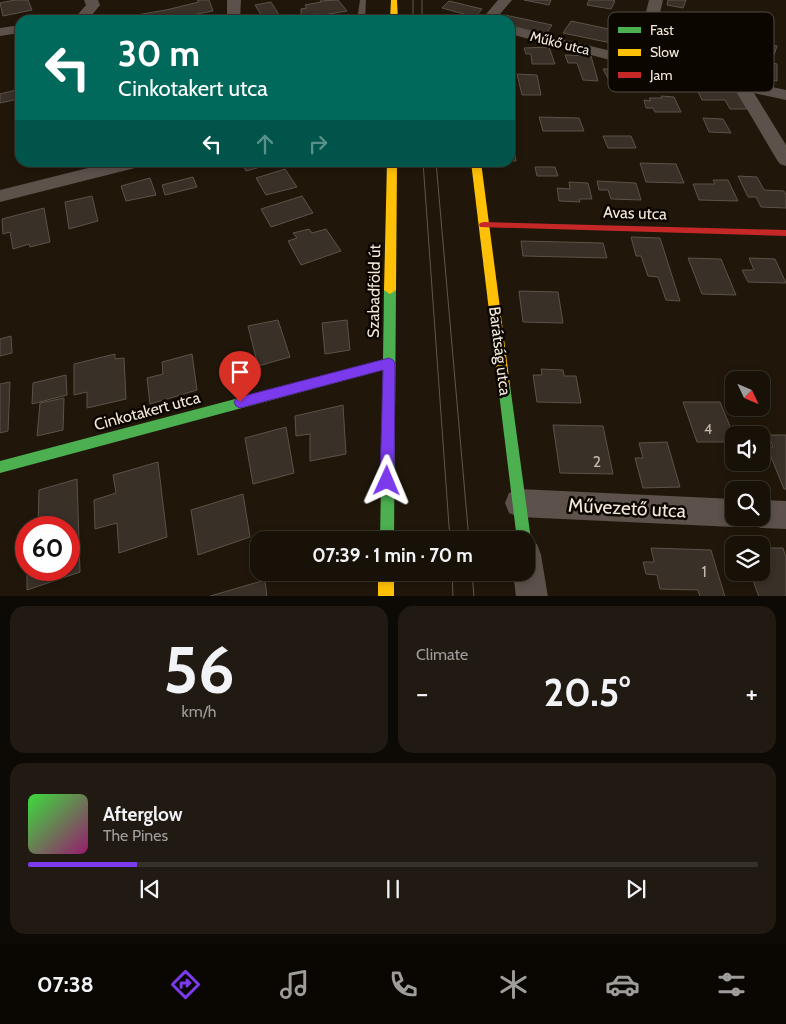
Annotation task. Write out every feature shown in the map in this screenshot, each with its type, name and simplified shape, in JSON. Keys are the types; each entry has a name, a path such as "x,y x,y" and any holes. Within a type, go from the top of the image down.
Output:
{"street":[{"path":"82,15 89,11 92,5 91,0"},
{"path":"234,0 234,15"},
{"path":"394,0 394,15"},
{"path":"492,15 504,0"},
{"path":"0,32 15,30"},
{"name":"Műkő utca","path":"515,31 608,55"},
{"path":"745,92 786,160"},
{"name":"Műkő utca","path":"772,92 786,95"},
{"path":"0,196 98,167"},
{"name":"Szabadföld út","path":"386,531 392,167"},
{"name":"Barátság utca","path":"477,167 523,531"},
{"name":"Avas utca","path":"484,225 786,233"},
{"name":"Cinkotakert utca","path":"0,467 389,363"},
{"name":"Művezető utca","path":"520,503 725,513"},
{"path":"770,514 786,515"},
{"path":"386,581 386,596"},
{"path":"530,581 532,596"}],"lane":[{"path":"362,15 363,0"}],"building":[{"path":"28,0 32,10 3,16 0,3"},
{"path":"197,0 209,0 213,11 192,15 137,15 166,10 199,2"},
{"path":"338,0 347,11 323,15 301,15 301,9 307,8 305,5 320,1"},
{"path":"524,0 551,0 549,5"},
{"path":"589,0 615,1 611,9 587,5"},
{"path":"668,0 686,0 683,8 667,5"},
{"path":"449,1 482,9 477,15 468,15 442,8"},
{"path":"271,2 279,15 261,15 255,5"},
{"path":"515,17 552,25 546,34 515,27"},
{"path":"571,21 608,29 608,42 563,33"},
{"path":"549,47 555,64 532,64 531,54 526,54 524,48"},
{"path":"565,55 591,56 598,81 583,80 577,63 568,63"},
{"path":"774,63 777,64 777,81 774,80"},
{"path":"603,69 608,69 608,78"},
{"path":"517,74 537,75 541,95 522,95"},
{"path":"15,90 15,100 0,103 0,94"},
{"path":"698,92 737,92 747,109 730,109 725,100 702,100"},
{"path":"661,96 674,97 681,112 655,112 653,108 646,108 644,100 651,101 649,98 662,98"},
{"path":"539,117 579,118 584,131 543,131"},
{"path":"703,118 723,119 731,133 709,132"},
{"path":"603,136 631,136 636,148 608,148"},
{"path":"640,163 676,164 684,183 646,182"},
{"path":"244,167 260,167 246,171"},
{"path":"535,167 555,167 558,176 537,176"},
{"path":"285,169 297,187 266,195 256,178"},
{"path":"738,176 757,177 764,190 784,191 786,195 786,208 761,207 756,197 748,197"},
{"path":"193,177 197,187 165,195 162,185"},
{"path":"150,178 156,195 126,201 121,186"},
{"path":"713,180 728,180 738,201 699,200 693,184 715,184"},
{"path":"597,181 636,183 641,200 611,199 608,190 599,190"},
{"path":"569,182 588,183 592,199 579,199 580,202 559,201 557,188 570,189"},
{"path":"92,196 98,221 69,229 65,202"},
{"path":"302,196 313,213 271,227 261,209"},
{"path":"44,208 50,242 30,247 29,244 13,249 10,232 3,234 2,219"},
{"path":"309,229 312,233 326,229 341,251 301,265 288,241 297,238 293,233"},
{"path":"631,237 660,238 680,301 666,300 658,277 648,276 641,256 636,256"},
{"path":"521,241 603,243 607,258 523,256"},
{"path":"688,258 721,259 736,295 702,294"},
{"path":"749,258 775,259 786,283 748,282 742,270 754,270"},
{"path":"519,291 558,292 563,323 523,322"},
{"path":"278,320 290,357 258,366 248,326"},
{"path":"347,320 350,350 325,354 322,323"},
{"path":"11,336 12,353 0,356 0,339"},
{"path":"115,354 115,359 124,358 126,399 87,408 87,392 74,395 74,364"},
{"path":"192,354 197,390 150,404 147,378 163,374 162,362"},
{"path":"541,369 563,370 564,376 576,376 581,403 537,402 533,375 542,375"},
{"path":"66,375 67,395 32,404 33,383"},
{"path":"10,382 8,431 0,433 0,384"},
{"path":"64,398 63,430 37,436 40,403"},
{"path":"683,402 720,402 730,426 725,426 725,442 697,442"},
{"path":"343,405 346,454 310,461 310,434 296,436 295,416"},
{"path":"553,425 603,426 613,474 560,473"},
{"path":"286,427 294,473 253,484 245,438"},
{"path":"770,435 786,435 786,489 784,489 770,454 770,447 773,447"},
{"path":"667,442 680,487 643,488 635,458 643,458 639,443"},
{"path":"158,462 167,537 119,553 117,523 95,529 94,500 116,493 113,475"},
{"path":"77,479 78,516 38,516 39,490"},
{"path":"243,494 250,537 198,555 191,510"},
{"path":"651,548 711,550 725,596 700,596 698,590 660,589 657,575 646,574 643,562 654,562"},
{"path":"770,548 783,548 786,557 786,596 759,596 753,581 770,581"},
{"path":"27,581 54,581 27,590"},
{"path":"265,581 267,596 210,596"}],"tram line":[{"path":"413,0 413,15"},
{"path":"422,0 422,15"},
{"path":"423,167 449,531"},
{"path":"436,167 468,531"},
{"path":"452,581 453,596"},
{"path":"473,581 474,596"}],"traffic: fast":[{"path":"387,531 390,290"},
{"path":"0,467 389,363"},
{"path":"504,385 523,531"}],"traffic: slow":[{"path":"394,0 394,15"},
{"path":"390,290 392,167"},
{"path":"477,167 504,385"},
{"path":"386,581 386,596"}],"traffic: jam":[{"path":"484,225 786,233"}],"route":[{"path":"240,402 389,363 387,481"}]}
